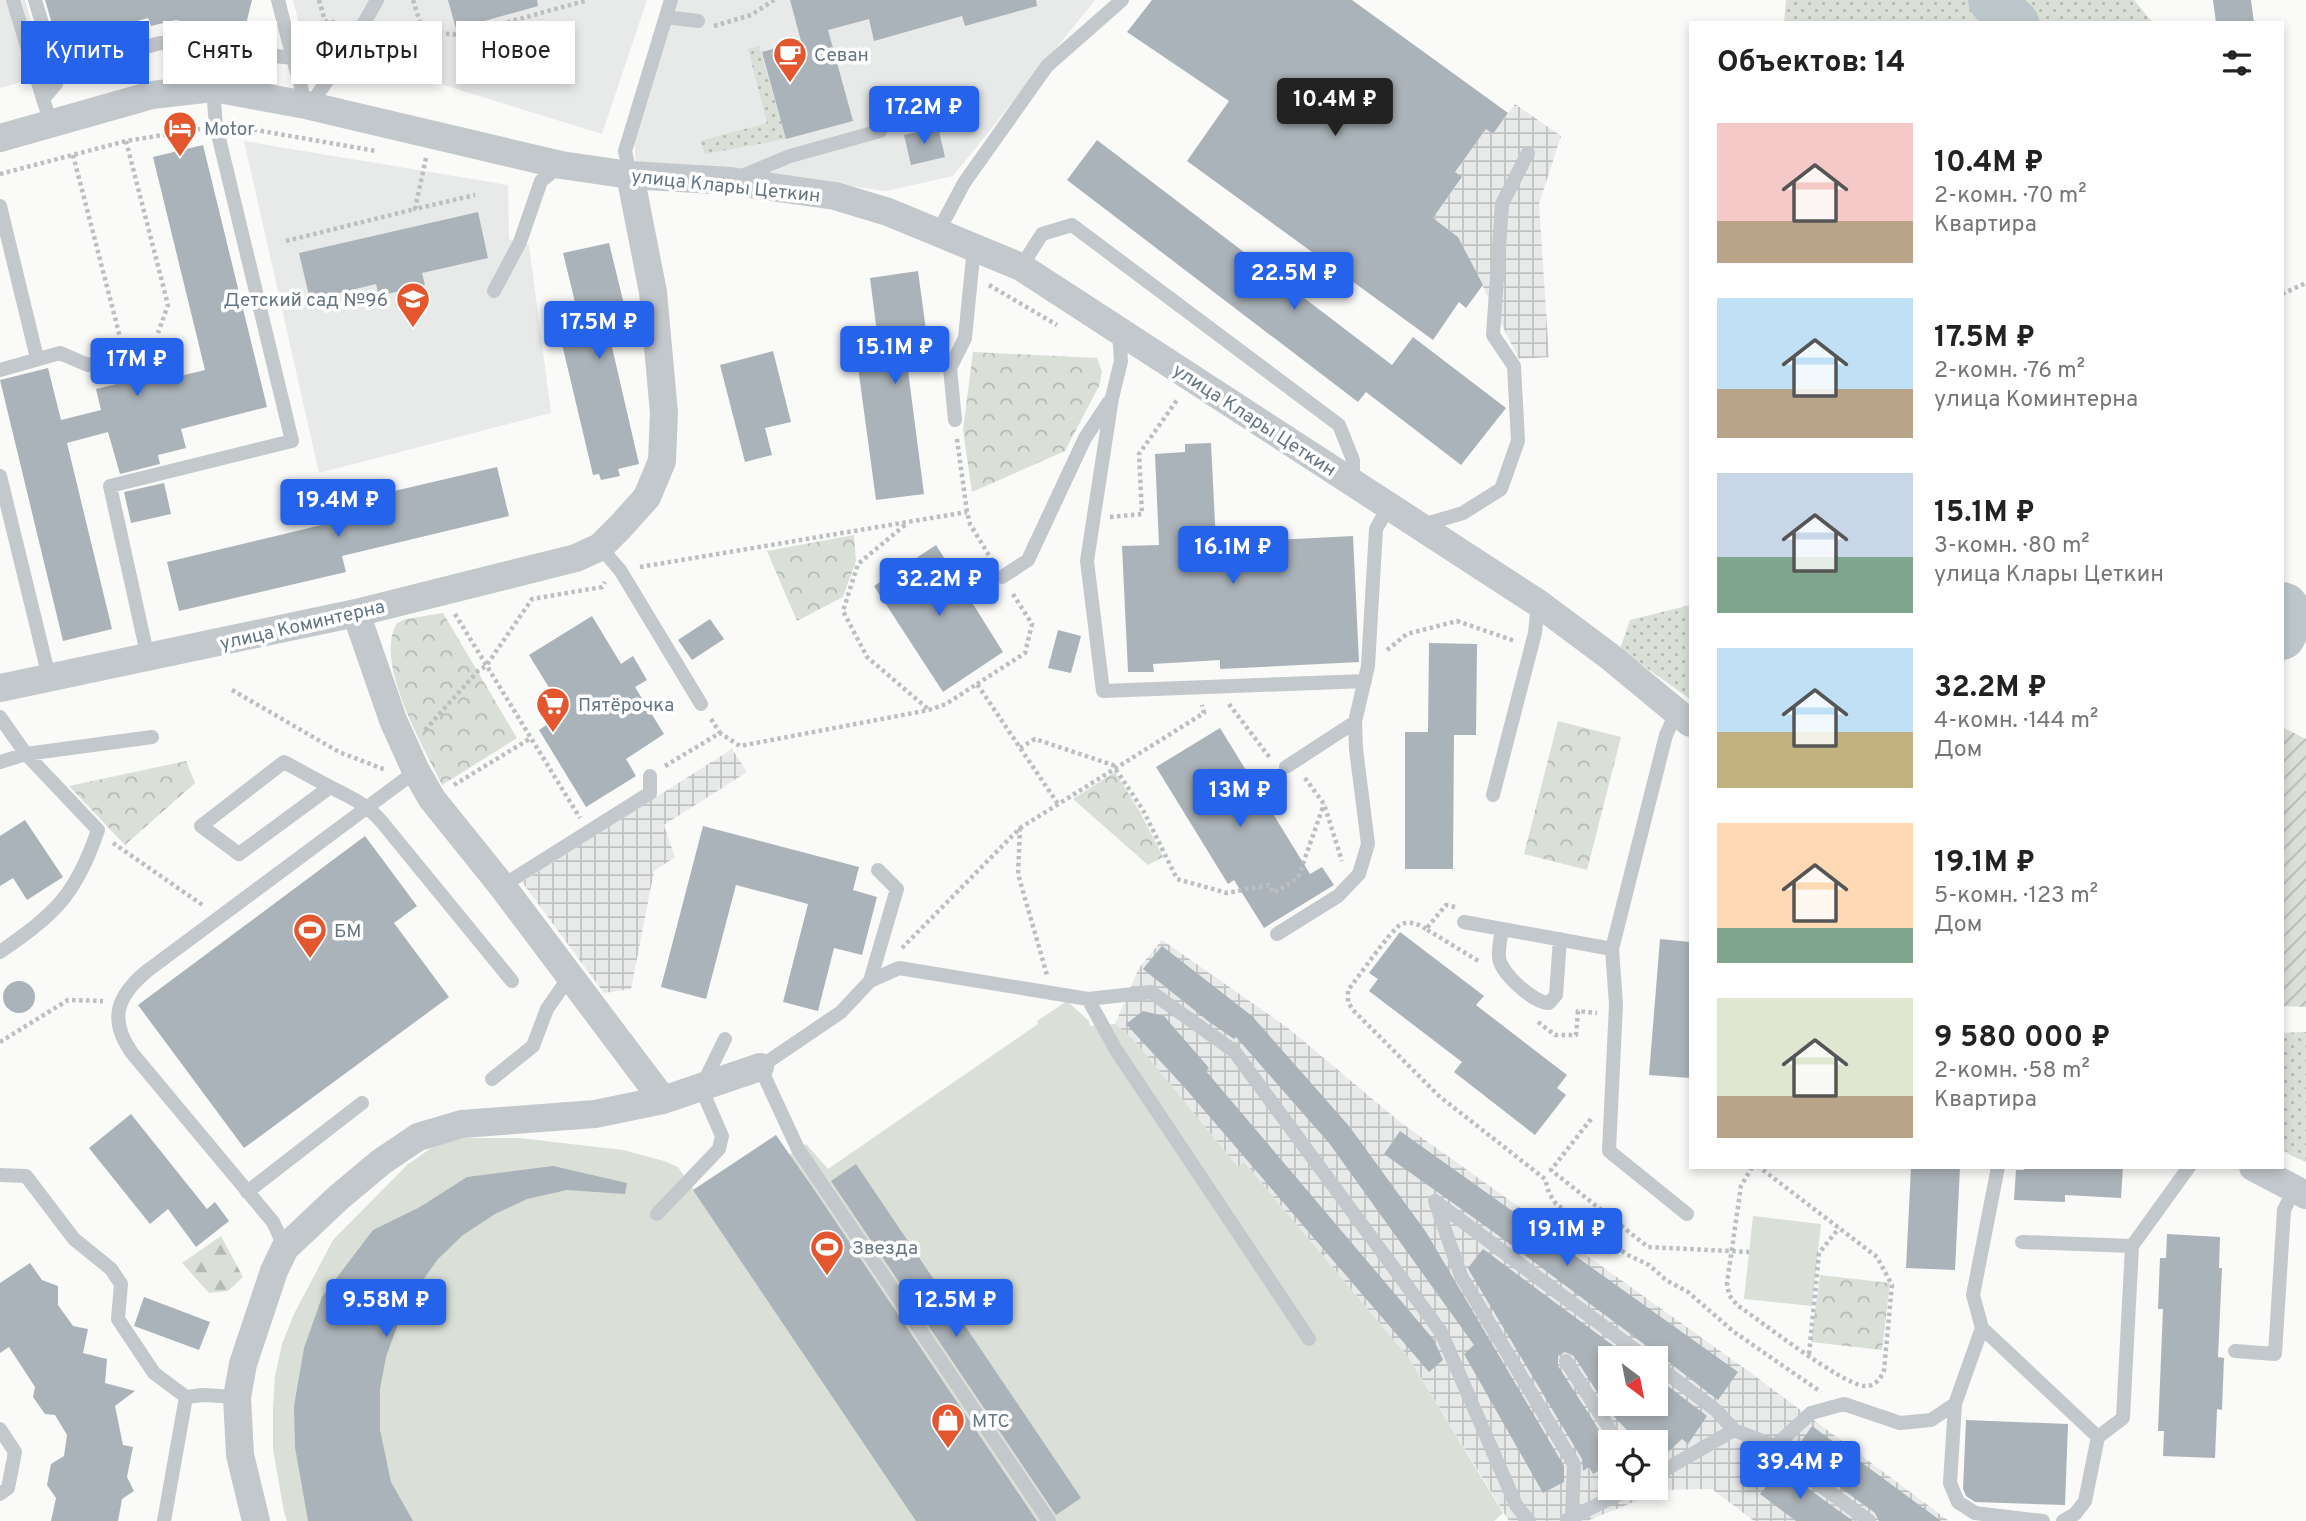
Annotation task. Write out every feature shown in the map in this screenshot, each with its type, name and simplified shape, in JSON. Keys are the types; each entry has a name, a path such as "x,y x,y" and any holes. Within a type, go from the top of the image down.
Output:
{"street":[{"name":"улица Клары Цеткин","path":"0,138 47,111 213,88 308,105 561,165 630,175 730,181 835,196 888,212 1021,267 1538,603 1684,717"},
{"path":"600,547 647,496 662,461 664,413 653,292 630,175"},
{"name":"улица Коминтерна","path":"0,688 356,613 576,558 600,547"},
{"path":"356,613 410,774 502,886 663,1100"},
{"path":"256,1521 240,1455 237,1397 243,1364 274,1271 285,1248 381,1162 418,1136 462,1124 595,1114 663,1100 760,1067"},
{"path":"2257,1169 2300,1192"}],"lane":[{"path":"13,0 47,111"},
{"path":"35,0 41,21"},
{"path":"278,0 291,50"},
{"path":"366,21 377,0"},
{"path":"630,175 625,151 671,0"},
{"path":"938,232 964,183 1047,66 1122,0"},
{"path":"666,17 705,24"},
{"path":"149,46 160,43 291,58"},
{"path":"47,111 57,84"},
{"path":"301,84 308,105"},
{"path":"308,105 324,84"},
{"path":"148,658 110,486 292,441 216,126 213,88"},
{"path":"730,181 790,156 880,131"},
{"path":"1419,527 1463,513 1500,489 1518,441 1514,366 1493,335 1502,204 1528,153"},
{"path":"494,291 520,242 541,181 561,165"},
{"path":"0,206 37,358"},
{"path":"1021,267 1042,234 1072,225 1339,425 1353,460 1353,482"},
{"path":"954,421 950,368 965,338 974,247"},
{"path":"1119,331 1121,361 1112,398 1087,561 1103,691 1199,687 1366,674"},
{"path":"0,370 60,353 88,365 153,350"},
{"path":"1002,577 1028,560 1085,438 1112,398"},
{"path":"0,476 49,677"},
{"path":"1277,934 1338,895 1359,874 1367,844 1355,722 1366,674 1376,529 1389,506"},
{"path":"600,547 620,570 701,705"},
{"path":"1493,794 1535,633 1538,603"},
{"path":"0,717 26,754 98,830 86,865 53,913 0,952"},
{"path":"1684,717 1666,735 1612,949 1616,1004 1609,1151 1687,1214"},
{"path":"1286,767 1355,722"},
{"path":"0,762 26,754 152,737"},
{"path":"330,787 239,855 201,826 284,762 367,805 512,981"},
{"path":"285,1248 273,1223 124,1041 118,1027 117,1015 131,985 410,774"},
{"path":"502,886 650,793 650,776"},
{"path":"870,981 897,889 878,870"},
{"path":"1464,922 1612,949"},
{"path":"1502,929 1499,958 1506,973 1541,1003 1549,1003 1556,995 1560,939"},
{"path":"1049,1521 798,1149 760,1067 841,1012 870,981 899,968 1088,999 1151,992 1234,1051 1441,1332 1516,1505 1530,1521"},
{"path":"492,1079 533,1046 547,1009 570,976"},
{"path":"1088,999 1116,1050 1309,1339"},
{"path":"657,1214 719,1149 722,1136 701,1088 724,1039"},
{"path":"247,1192 362,1103"},
{"path":"1998,1169 1973,1296 1982,1328 2098,1437"},
{"path":"2063,1521 2075,1514 2085,1501 2098,1437 2123,1418 2132,1246 2188,1169"},
{"path":"0,1175 26,1175 74,1239 111,1269 121,1284 118,1319 154,1373 186,1397 237,1397"},
{"path":"2235,1351 2274,1353 2284,1210 2300,1192"},
{"path":"1568,1519 1574,1464 1461,1276 1435,1201 1630,1346"},
{"path":"2022,1242 2132,1246"},
{"path":"1982,1328 1955,1404 1950,1483 1958,1502 1975,1513 2043,1521"},
{"path":"1566,1361 1610,1430"},
{"path":"1668,1374 1717,1411 1734,1430 1775,1446 1787,1461 1869,1521"},
{"path":"164,1521 186,1397"},
{"path":"1775,1446 1811,1413 1844,1404 1900,1423 1931,1420 1955,1404"},
{"path":"0,1429 15,1452 8,1488 0,1494"},
{"path":"1668,1468 1734,1430"},
{"path":"1568,1519 1607,1500"}],"path":[{"path":"319,0 325,21"},
{"path":"413,0 420,21"},
{"path":"442,34 461,35 588,0"},
{"path":"705,24 751,15 774,0"},
{"path":"0,174 126,141 216,126 230,126 387,153"},
{"path":"126,141 168,305 153,350"},
{"path":"74,155 125,357"},
{"path":"413,156 439,160"},
{"path":"415,209 426,158"},
{"path":"286,241 475,195"},
{"path":"970,275 1063,328"},
{"path":"2284,293 2306,283"},
{"path":"1166,392 1186,405"},
{"path":"1092,519 1142,514 1139,454 1177,400"},
{"path":"650,776 720,733 740,746 929,710 946,704 1025,653 1032,624 971,524 954,421"},
{"path":"419,737 478,671 486,666 532,599 602,587 610,574 620,570 967,512"},
{"path":"907,523 858,564 843,611 867,657 929,710"},
{"path":"441,592 578,814"},
{"path":"1366,674 1407,634 1458,621 1519,643"},
{"path":"977,684 1058,804"},
{"path":"898,952 1020,828 1204,713 1199,687"},
{"path":"232,690 339,752 410,774"},
{"path":"432,799 531,738"},
{"path":"1020,748 1035,739 1113,765 1143,810 1177,879 1227,893 1269,885 1274,893 1298,878 1324,804"},
{"path":"1020,828 1018,873 1052,993"},
{"path":"98,830 122,851 219,917"},
{"path":"1426,929 1409,923 1395,929 1348,990 1348,1002 1353,1010 1439,1096 1545,1179 1556,1204 1628,1255 1649,1265 1688,1292 1734,1332 1821,1392 1829,1409"},
{"path":"0,1042 68,1000 121,1002"},
{"path":"1576,1032 1578,1011 1605,1014"},
{"path":"1751,1169 1741,1186 1727,1289 1737,1305 1843,1378 1864,1386 1877,1382 1884,1370 1892,1285 1877,1257 1762,1169"},
{"path":"1809,1354 1819,1253 1839,1228"}],"shaded area":[{"path":"0,0 25,0 31,21 21,21 21,82 0,88"},
{"path":"293,0 647,0 602,134 440,84 442,21 298,21"},
{"path":"678,0 1095,0 953,176 886,191 779,176 636,167 634,136"},
{"path":"1515,104 1561,136 1539,204 1549,357 1519,359 1458,237 1433,218 1462,178 1455,172 1486,129 1493,134"},
{"name":"Детский сад №96","path":"244,141 508,185 509,239 529,245 551,413 319,473"},
{"path":"732,749 747,772 664,825 675,857 654,871 631,989 604,993 522,882"},
{"path":"1162,940 1288,1028 1400,1122 1751,1373 1949,1521 1754,1521 1712,1489 1668,1490 1668,1430 1598,1430 1598,1500 1638,1500 1587,1521 1509,1521 1409,1358 1245,1163 1238,1167 1134,1040 1115,1024 1139,968"}],"green space":[{"path":"1786,0 2134,0 2151,21 1784,21"},
{"path":"759,46 786,139 705,154 700,141 767,123 748,49"},
{"path":"973,352 1097,358 1102,372 1099,386 1065,451 972,492 963,430"},
{"path":"854,535 856,561 843,597 797,621 767,551"},
{"path":"1689,605 1689,698 1620,649 1630,620"},
{"path":"443,613 517,738 442,785 404,705 391,660 391,640 397,623"},
{"path":"1558,721 1621,737 1587,870 1524,854"},
{"path":"2284,728 2306,739 2306,1007 2284,1006"},
{"path":"186,761 195,783 125,845 69,786"},
{"path":"1115,772 1140,812 1163,857 1148,865 1073,799"},
{"name":"Звезда","path":"1067,1001 1089,1021 1090,1026 1115,1024 1134,1040 1238,1167 1244,1162 1409,1358 1503,1513 1494,1521 287,1521 273,1449 275,1376 282,1344 294,1314 333,1240 407,1165 434,1146 466,1138 519,1138 623,1150 678,1167 694,1190 776,1135 789,1155 806,1144 828,1169 1038,1024 1037,1021"},
{"path":"2306,1032 2306,1162 2284,1150 2284,1033"},
{"path":"1753,1216 1821,1224 1812,1306 1744,1299"},
{"path":"221,1236 243,1277 228,1291 209,1293 182,1263"},
{"path":"1820,1275 1890,1283 1882,1350 1811,1342"}],"building":[{"path":"45,0 252,0 247,21 176,20 151,26 148,18 138,21 51,21"},
{"path":"448,0 537,0 538,6 485,21 456,21 456,29"},
{"path":"790,0 1036,0 1037,6 965,26 962,16 874,41 869,19 828,30 853,121 786,139 762,52 801,41"},
{"path":"1152,0 1352,0 1508,113 1493,134 1486,129 1455,172 1462,177 1433,218 1458,237 1483,285 1466,308 1459,302 1433,340 1187,161 1229,101 1127,32"},
{"path":"2213,0 2251,0 2254,21 2216,21"},
{"path":"938,127 945,157 911,165 904,135"},
{"path":"1097,140 1392,365 1413,337 1506,408 1461,465 1366,392 1358,402 1067,180"},
{"path":"203,145 267,407 181,429 186,448 158,455 160,464 120,474 108,432 67,443 112,629 63,641 0,380 48,368 61,420 101,410 96,389 166,372 168,379 205,370 153,157"},
{"path":"478,212 488,258 422,273 425,285 379,296 376,284 310,300 299,253"},
{"path":"609,243 630,329 609,334 639,464 618,469 620,476 601,480 599,474 593,475 562,344 584,339 563,253"},
{"path":"918,271 930,360 907,363 924,494 876,500 858,367 881,364 870,278"},
{"path":"773,351 791,422 765,428 772,455 745,462 720,365"},
{"path":"1211,443 1216,543 1353,536 1359,662 1220,669 1220,660 1153,664 1154,672 1128,672 1122,546 1159,545 1155,454 1185,452 1185,444"},
{"path":"497,467 509,516 342,556 346,572 179,611 167,562 334,522 330,506"},
{"path":"164,483 171,514 131,523 124,492"},
{"path":"936,545 1003,652 943,692 874,586"},
{"path":"592,616 621,664 633,656 647,680 635,687 664,734 626,759 636,776 586,807 539,730 555,719 559,704 529,655"},
{"path":"710,619 724,639 692,660 678,640"},
{"path":"1058,630 1081,636 1071,673 1048,668"},
{"path":"1429,643 1477,644 1476,735 1454,735 1453,869 1405,869 1405,732 1428,732"},
{"path":"1220,728 1310,874 1322,867 1334,885 1264,928 1234,880 1228,884 1156,767"},
{"path":"25,820 63,877 27,900 13,878 0,886 0,836"},
{"path":"703,826 859,867 853,890 877,897 862,955 834,948 818,1011 783,1002 808,904 736,885 706,999 661,987"},
{"name":"БМ","path":"365,836 417,906 394,923 449,997 244,1148 138,1005"},
{"path":"1400,932 1484,996 1476,1005 1567,1075 1557,1088 1566,1095 1535,1135 1454,1072 1462,1062 1369,991 1378,979 1369,973"},
{"path":"1660,939 1689,942 1689,1078 1649,1075"},
{"path":"1162,946 1252,1016 1349,1126 1426,1232 1564,1466 1564,1482 1543,1493 1464,1354 1474,1345 1329,1143 1236,1037 1234,1039 1208,1021 1143,969"},
{"path":"19,981 30,986 35,997 30,1008 19,1013 8,1008 3,997 8,986"},
{"path":"1143,1011 1164,1016 1209,1068 1206,1071 1434,1340 1443,1360 1429,1372 1185,1088 1126,1024"},
{"path":"131,1114 207,1209 215,1202 229,1221 196,1247 168,1209 150,1224 89,1148"},
{"path":"1400,1131 1738,1372 1718,1400 1668,1362 1668,1346 1647,1346 1384,1154"},
{"path":"776,1135 1037,1521 916,1521 693,1190"},
{"path":"856,1164 1081,1498 1056,1515 831,1181"},
{"path":"553,1166 627,1183 625,1194 567,1190 527,1199 495,1214 463,1235 438,1259 415,1291 399,1321 386,1357 380,1389 380,1430 391,1482 413,1521 308,1521 295,1447 294,1406 304,1348 322,1297 373,1230 420,1207 467,1177"},
{"path":"1911,1169 1960,1169 1955,1270 1906,1268"},
{"path":"2123,1169 2121,1198 2065,1195 2065,1202 2014,1200 2016,1170"},
{"path":"2167,1234 2220,1237 2219,1268 2222,1268 2218,1357 2224,1358 2222,1410 2217,1409 2215,1458 2163,1456 2164,1431 2158,1431 2163,1309 2158,1309 2160,1258 2166,1258"},
{"path":"1483,1249 1614,1346 1598,1346 1598,1393 1574,1356 1565,1352 1558,1356 1558,1366 1599,1430 1598,1471 1593,1474 1589,1467 1583,1471 1582,1459 1468,1268"},
{"path":"30,1263 42,1280 58,1286 58,1305 73,1326 88,1329 83,1353 107,1359 105,1383 135,1391 115,1406 123,1445 133,1447 127,1477 134,1491 122,1499 118,1521 51,1521 56,1498 47,1485 51,1464 64,1456 67,1435 55,1415 45,1414 33,1397 35,1387 9,1347 0,1353 0,1283"},
{"path":"144,1297 210,1322 199,1350 134,1326"},
{"path":"1668,1386 1707,1416 1688,1444 1682,1439 1668,1452 1668,1430 1627,1430 1614,1416 1668,1416"},
{"path":"1966,1420 2068,1424 2065,1505 1975,1502 1966,1496 1963,1489"},
{"path":"1812,1426 1941,1521 1879,1521 1875,1513 1793,1453"},
{"path":"1781,1469 1853,1521 1796,1521 1760,1494"}],"waterway":[{"path":"1991,0 2014,21"},
{"path":"2284,606 2289,618 2284,633"}],"place":[{"name":"Севан","path":"790,84"},
{"name":"Motor","path":"180,158"},
{"name":"Детский сад №96","path":"413,329"},
{"name":"Пятёрочка","path":"553,734"},
{"name":"БМ","path":"310,960"},
{"name":"Звезда","path":"827,1277"},
{"name":"МТС","path":"948,1450"}]}
